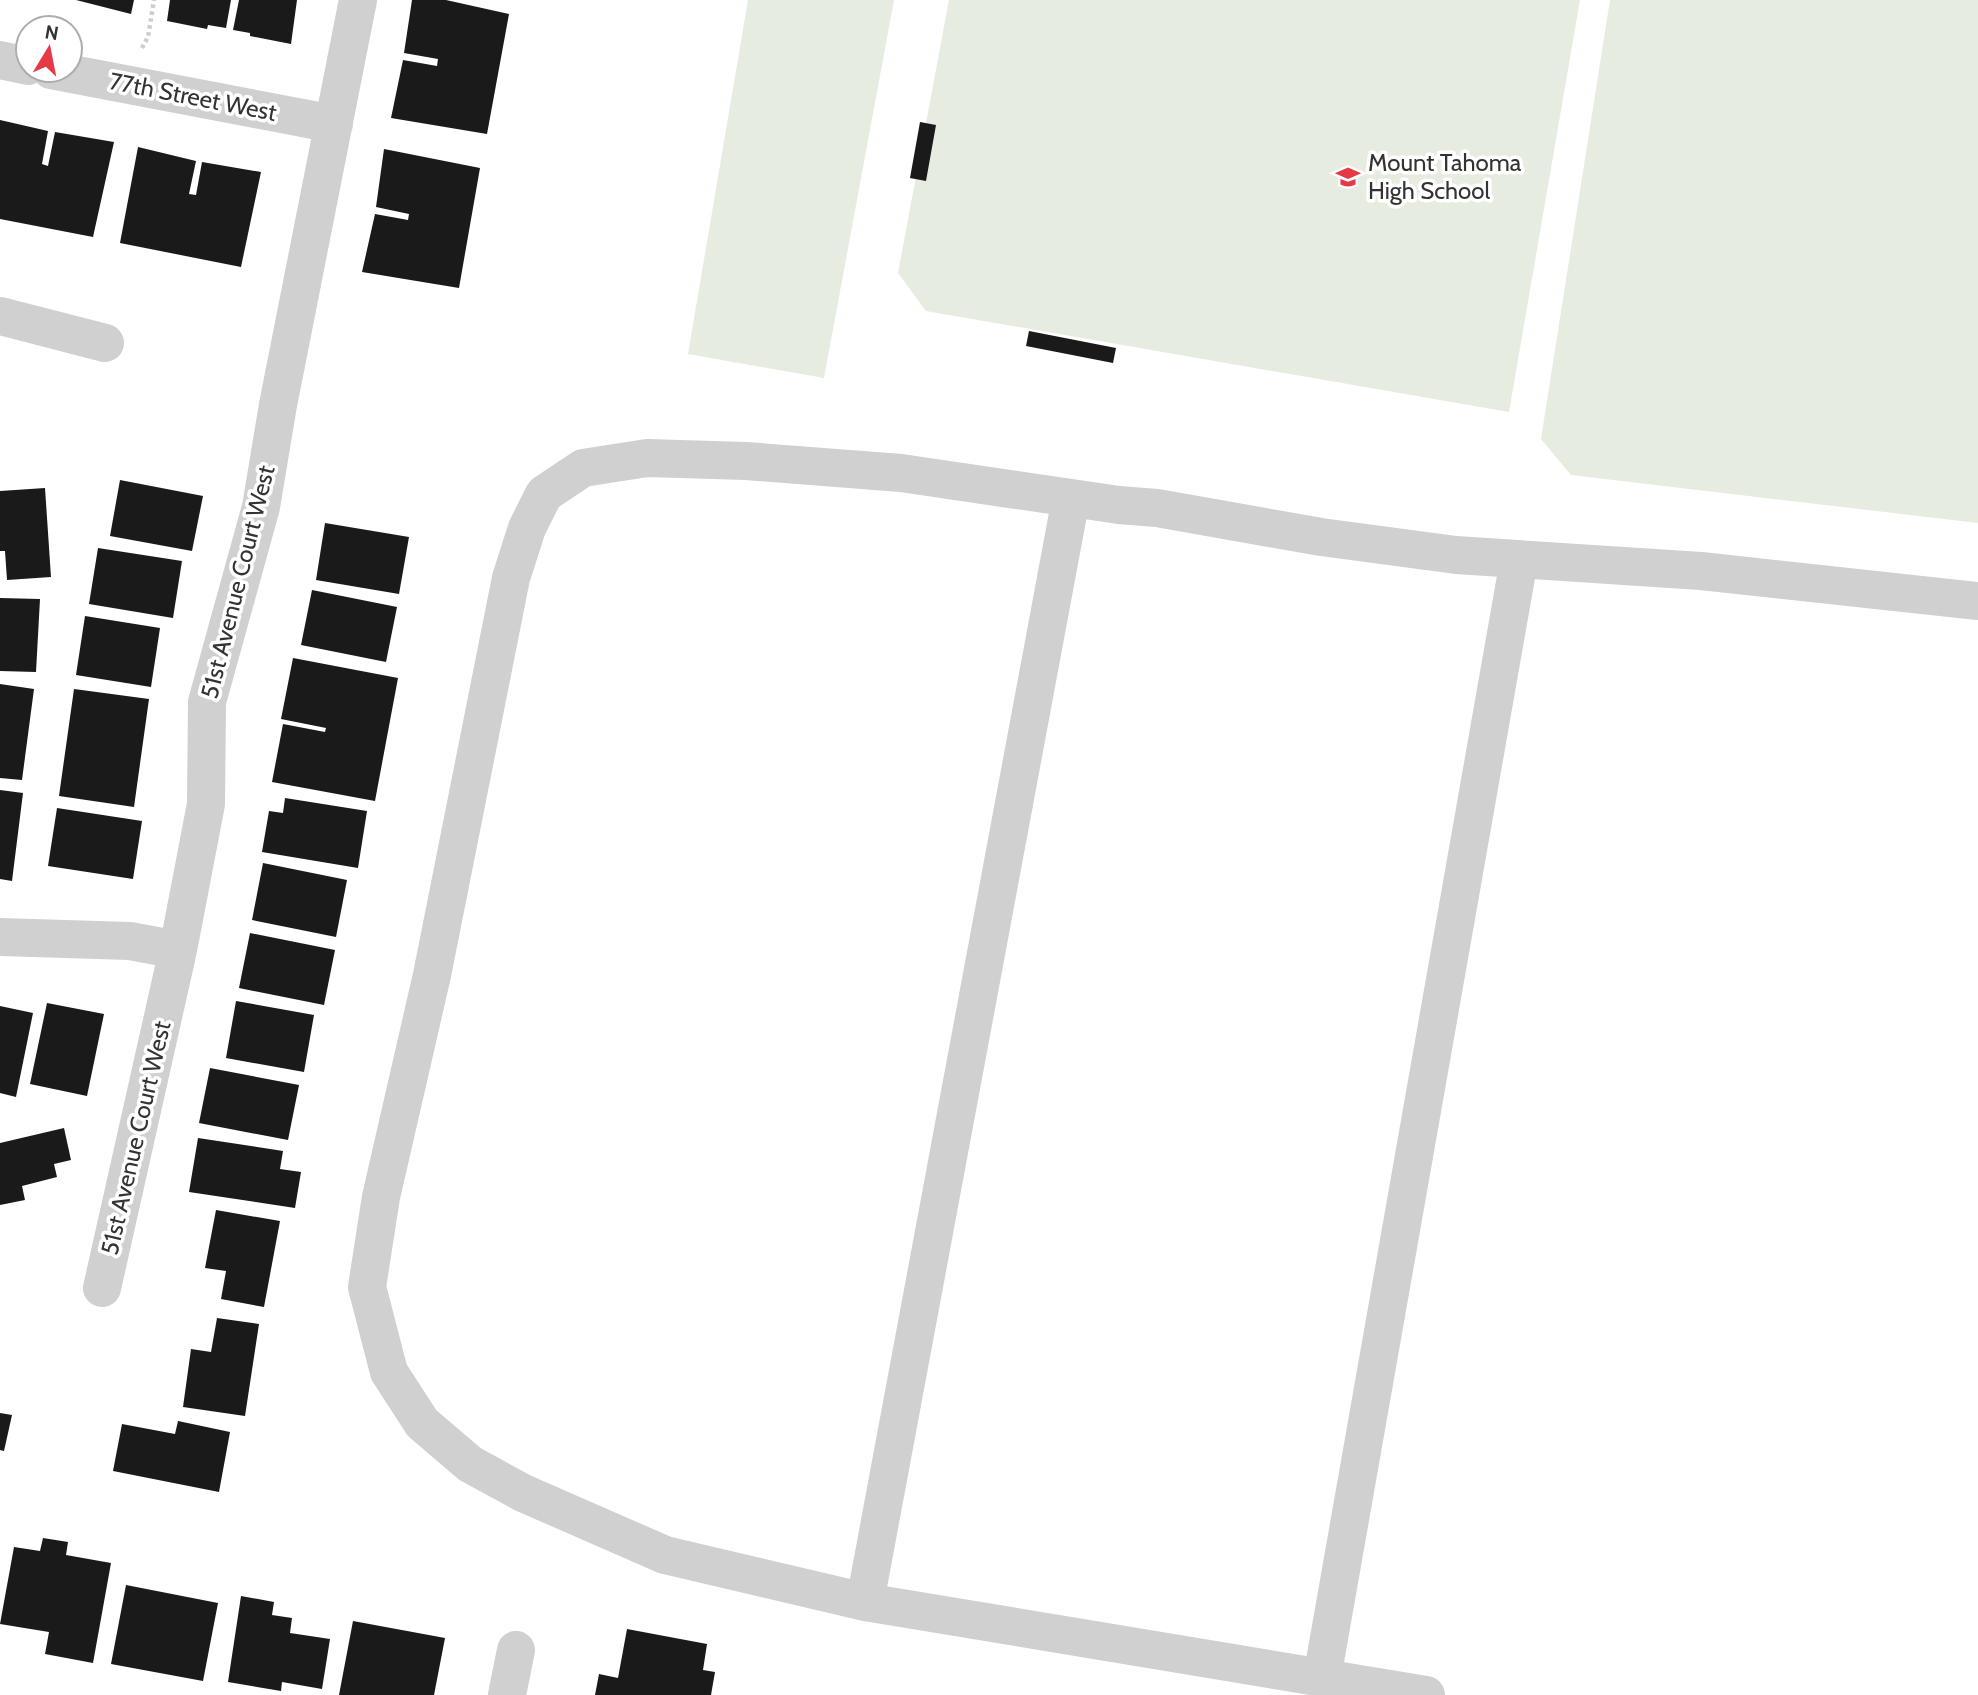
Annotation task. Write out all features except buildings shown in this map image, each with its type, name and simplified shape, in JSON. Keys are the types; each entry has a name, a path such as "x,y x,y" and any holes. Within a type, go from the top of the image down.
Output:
{"street":[{"name":"51st Avenue Court West","path":"102,1288 178,950 206,804 207,702 261,507 278,405 358,0"},
{"name":"77th Street West","path":"84,76 334,124"},
{"path":"0,316 106,343"},
{"path":"1426,1695 866,1602 665,1555 523,1493 470,1464 422,1423 389,1372 367,1287 381,1197 432,975 511,578 527,528 544,494 583,468 647,458 746,461 901,474 1157,508 1321,537 1520,560 1701,571 1978,601"},
{"path":"866,1602 1071,498"},
{"path":"1322,1678 1520,560"},
{"path":"0,937 130,941 178,950"},
{"path":"507,1695 516,1650"}],"path":[{"path":"138,55 148,37 154,0"}],"shaded area":[{"path":"748,0 894,0 824,378 688,354"},
{"path":"949,0 1580,0 1509,412 926,311 898,273"},
{"path":"1610,0 1978,0 1978,523 1571,475 1541,439"}],"place":[{"name":"Mount Tahoma High School","path":"1348,177"}]}
